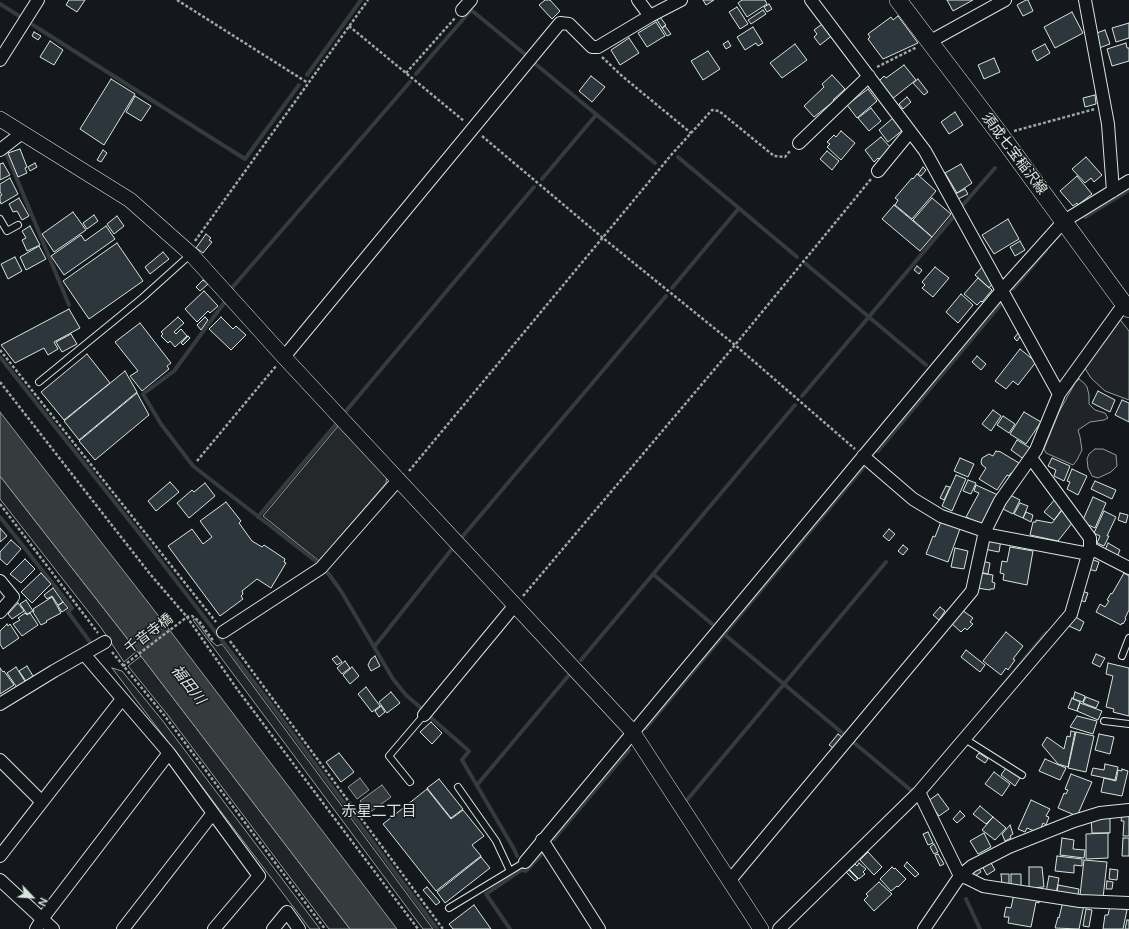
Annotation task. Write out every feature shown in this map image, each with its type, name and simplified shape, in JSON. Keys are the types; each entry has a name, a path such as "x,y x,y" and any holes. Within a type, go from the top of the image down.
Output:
{"main road":[{"name":"須成七宝稲沢線","path":"898,0 1002,137 1126,307"}],"street":[{"path":"0,60 38,0"},
{"path":"462,10 471,0"},
{"path":"638,0 650,16"},
{"path":"284,356 560,24 569,24 592,47 598,47 650,16 681,0"},
{"path":"811,0 925,151 1059,394"},
{"path":"929,42 1005,0"},
{"path":"1085,0 1108,124 1112,191"},
{"path":"799,142 868,74"},
{"path":"0,119 130,200 189,253 632,731 761,929"},
{"path":"878,171 910,132"},
{"path":"0,150 22,133"},
{"path":"525,862 632,731 1002,290 1064,222 1129,181"},
{"path":"730,880 972,591 984,533 1000,501 1036,450 1059,394 1126,307"},
{"path":"863,456 914,499 941,516 984,533 1089,551 1129,568"},
{"path":"779,929 919,792 1071,614 1089,551 1090,538 1031,458"},
{"path":"221,638 321,568 400,480"},
{"path":"0,581 12,597 0,612"},
{"path":"424,715 515,605"},
{"path":"0,704 54,670 105,642"},
{"path":"84,654 169,753 259,876 214,929"},
{"path":"0,856 122,699"},
{"path":"39,924 169,753"},
{"path":"0,760 42,802"},
{"path":"919,792 960,876 983,886 1080,901 1129,902"},
{"path":"924,929 960,876 972,866 1074,821 1100,813 1129,810"},
{"path":"123,929 213,813"},
{"path":"542,840 599,929"},
{"path":"0,880 39,924 53,929"},
{"path":"273,929 287,912 299,929"}],"lane":[{"path":"0,219 7,231 18,225"},
{"path":"39,382 142,298 189,253"},
{"path":"1122,656 1129,638"},
{"path":"410,782 389,756 424,715"},
{"path":"1104,721 1129,724"},
{"path":"965,739 1022,775"},
{"path":"458,787 496,841 510,871"},
{"path":"449,908 525,862"}],"path":[{"path":"177,0 308,83"},
{"path":"189,253 368,0"},
{"path":"406,73 462,10"},
{"path":"349,26 603,238 735,345 863,456"},
{"path":"868,74 929,42"},
{"path":"592,47 622,76 691,134"},
{"path":"1002,137 1015,130 1105,107"},
{"path":"400,480 672,154 712,110 719,111 774,156 785,156 799,142"},
{"path":"515,605 735,345 878,171"},
{"path":"0,350 443,929"},
{"path":"197,461 284,356"},
{"path":"0,382 150,574 187,617 237,689 418,929"},
{"path":"0,504 105,642 164,714 325,929"},
{"path":"187,617 192,616 199,621 213,642 221,638"},
{"name":"千音寺橋","path":"124,665 187,617"}],"shaded area":[{"path":"1118,317 1129,331 1129,400 1105,391 1091,378 1083,365"},
{"path":"1079,379 1087,387 1089,404 1095,410 1105,413 1108,418 1090,422 1078,430 1082,450 1073,465 1046,453 1044,449 1059,412 1075,383"},
{"path":"339,425 387,475 386,483 319,561 263,516"},
{"path":"1095,449 1103,449 1116,455 1117,466 1111,472 1098,478 1092,476 1088,468 1087,459 1089,454"},
{"path":"0,476 137,651 124,662 102,629 0,499"},
{"path":"194,619 211,641 217,646 222,644 433,929 423,929 193,620"},
{"path":"141,656 350,929 329,929 167,714 128,666"},
{"path":"112,668 122,671 162,720 320,929 310,929"}],"water":[{"name":"福田川","path":"0,412 168,628 397,929 350,929 137,651 0,476"},
{"path":"360,778 369,790 357,799 348,787"},
{"path":"382,785 391,797 369,813 360,801"}],"building":[{"path":"69,0 85,0 77,12 66,5"},
{"path":"545,0 550,0 560,11 552,19 539,5"},
{"path":"703,0 714,0 706,5"},
{"path":"742,0 765,0 767,4 747,17 738,3"},
{"path":"947,0 973,0 953,11"},
{"path":"1028,0 1033,11 1023,16 1017,5"},
{"path":"769,4 772,9 767,12 764,7"},
{"path":"737,7 748,24 740,29 729,12"},
{"path":"763,10 766,14 751,24 748,20"},
{"path":"1072,12 1083,33 1055,48 1044,27"},
{"path":"898,16 918,43 883,59 868,39 870,37 868,34 891,17 893,20"},
{"path":"660,17 666,25 662,28 657,20"},
{"path":"656,22 665,36 647,47 638,33"},
{"path":"825,22 834,34 820,45 814,37 817,34 814,30"},
{"path":"1129,23 1129,38 1116,42 1112,28"},
{"path":"665,26 671,34 667,36 662,28"},
{"path":"753,27 763,43 758,46 756,43 745,50 737,37"},
{"path":"1105,30 1110,44 1099,48 1094,34"},
{"path":"34,32 41,36 38,40 32,36"},
{"path":"629,38 639,53 620,65 611,50"},
{"path":"50,41 63,50 54,65 40,57"},
{"path":"728,41 731,46 726,49 723,44"},
{"path":"1126,43 1127,48 1129,48 1129,61 1112,66 1107,49"},
{"path":"795,44 807,60 782,78 770,63"},
{"path":"1045,44 1050,53 1037,61 1032,51"},
{"path":"708,51 720,69 703,80 691,61"},
{"path":"994,58 1000,72 984,79 978,65"},
{"path":"904,65 916,80 892,99 878,82 884,76 886,78"},
{"path":"832,75 845,89 833,100 834,101 814,117 804,106 824,87 822,84"},
{"path":"591,76 605,87 592,102 579,91"},
{"path":"111,79 135,94 104,145 80,129"},
{"path":"918,79 928,92 924,95 913,83"},
{"path":"868,89 877,101 857,118 847,105"},
{"path":"1095,95 1096,104 1085,107 1083,98"},
{"path":"135,96 151,106 141,121 126,112"},
{"path":"907,97 911,102 903,109 899,104"},
{"path":"871,108 881,121 869,131 858,118"},
{"path":"955,112 963,125 949,134 941,122"},
{"path":"893,118 903,130 888,142 879,130"},
{"path":"841,131 855,143 841,160 827,147 830,144 827,142 834,135 836,137"},
{"path":"881,137 891,148 874,162 865,150"},
{"path":"20,149 27,167 25,168 27,173 18,177 8,153"},
{"path":"103,150 107,153 101,162 97,160"},
{"path":"827,151 839,161 832,170 820,159"},
{"path":"1086,157 1102,175 1094,182 1091,178 1085,183 1072,169"},
{"path":"3,163 10,175 0,180 0,164"},
{"path":"35,163 37,167 30,171 28,167"},
{"path":"961,164 972,183 957,193 945,173"},
{"path":"923,167 926,170 921,176 918,174"},
{"path":"917,174 936,191 912,219 895,205 898,200 895,198"},
{"path":"1077,176 1092,194 1078,205 1077,203 1073,206 1060,191"},
{"path":"10,178 18,194 1,204 0,196 2,195 0,192 0,184"},
{"path":"965,189 968,194 958,199 955,194"},
{"path":"19,198 29,216 22,220 17,211 13,212 9,204"},
{"path":"932,198 951,214 932,237 913,220"},
{"path":"894,205 932,237 920,251 882,219"},
{"path":"73,212 86,230 54,252 42,234"},
{"path":"94,215 98,221 87,229 83,223"},
{"path":"117,216 124,226 114,234 107,224"},
{"path":"1008,219 1019,239 994,254 982,235"},
{"path":"30,226 40,245 27,251 22,240 26,238 22,231"},
{"path":"106,226 115,239 64,275 51,256 81,235 85,241"},
{"path":"206,234 211,238 209,240 212,242 203,253 196,248"},
{"path":"1020,241 1025,250 1015,256 1010,247"},
{"path":"117,243 143,281 89,319 63,281"},
{"path":"39,246 46,259 26,270 20,257"},
{"path":"163,252 169,259 150,274 145,267"},
{"path":"15,257 22,271 8,279 1,264"},
{"path":"917,266 922,270 919,274 914,270"},
{"path":"983,266 993,283 989,288 975,275"},
{"path":"935,267 949,278 933,297 922,288 925,285 922,282"},
{"path":"978,278 992,290 982,302 981,301 977,305 964,294"},
{"path":"203,280 208,284 200,291 196,287"},
{"path":"204,291 218,306 210,313 208,311 197,322 185,309"},
{"path":"961,294 973,305 958,323 946,312"},
{"path":"69,309 80,328 54,342 58,349 48,355 44,348 15,363 1,345"},
{"path":"178,317 184,323 174,332 176,334 181,329 187,336 175,347 170,341 168,343 161,336 163,334 161,332"},
{"path":"205,317 208,320 201,330 197,325"},
{"path":"221,317 233,329 236,326 246,335 231,350 209,329"},
{"path":"140,323 171,363 167,366 169,369 142,391 130,376 138,371 115,342"},
{"path":"1019,332 1022,334 1017,341 1014,338"},
{"path":"71,334 77,344 62,352 56,342"},
{"path":"188,336 190,338 183,345 181,343"},
{"path":"1020,349 1036,362 1018,385 1013,381 1006,389 995,381"},
{"path":"87,354 110,383 64,420 41,392"},
{"path":"977,356 986,364 981,370 972,362"},
{"path":"125,371 137,392 79,440 64,421"},
{"path":"1098,391 1115,400 1110,412 1092,403"},
{"path":"137,393 149,415 95,460 79,441"},
{"path":"1122,400 1129,403 1129,422 1115,415"},
{"path":"993,410 1001,416 991,431 982,424"},
{"path":"1024,412 1041,422 1026,444 1010,434"},
{"path":"1003,416 1015,424 1009,433 997,425"},
{"path":"1017,440 1032,449 1025,460 1011,450"},
{"path":"996,451 999,451 1019,463 1013,474 1011,473 1009,476 1007,475 997,490 979,479 986,468 982,465 982,458 989,454 993,456"},
{"path":"960,458 974,464 968,477 954,471"},
{"path":"1052,458 1070,466 1064,481 1054,476 1056,470 1048,466"},
{"path":"1072,469 1087,476 1078,495 1067,489 1070,482 1067,481"},
{"path":"956,475 966,479 952,511 942,506"},
{"path":"968,480 976,483 971,494 963,491"},
{"path":"1095,481 1116,490 1112,499 1091,489"},
{"path":"170,482 179,492 156,511 148,501"},
{"path":"205,483 215,496 189,518 177,503 192,490 194,492"},
{"path":"976,485 998,495 984,525 966,517 979,493 974,491"},
{"path":"946,486 950,487 944,500 940,498"},
{"path":"1010,495 1020,500 1013,514 1003,509"},
{"path":"1093,497 1106,503 1095,528 1082,522"},
{"path":"1056,498 1063,508 1054,520 1044,512"},
{"path":"226,502 241,521 239,523 252,541 262,547 264,545 285,559 284,562 286,563 271,588 257,579 242,591 243,594 241,596 243,599 220,616 168,546 192,529 203,544 212,537 200,521"},
{"path":"1020,503 1028,506 1023,518 1014,514"},
{"path":"1063,509 1073,522 1058,541 1030,535 1033,522 1036,522 1036,520 1052,523"},
{"path":"1104,511 1116,517 1104,546 1097,543 1100,536 1094,533"},
{"path":"1026,512 1033,515 1031,522 1023,518"},
{"path":"1120,513 1128,515 1126,523 1118,520"},
{"path":"942,519 961,526 948,562 926,554"},
{"path":"0,528 7,536 0,542"},
{"path":"889,529 895,534 889,541 883,536"},
{"path":"986,537 1001,540 999,552 984,549"},
{"path":"11,540 21,549 7,565 0,559 0,552"},
{"path":"1108,543 1120,550 1117,557 1105,550"},
{"path":"903,545 908,549 903,555 898,551"},
{"path":"1010,547 1033,551 1027,585 1003,580 1004,574 1000,573 1002,561 1007,562"},
{"path":"955,548 968,551 964,569 951,567"},
{"path":"25,559 35,569 21,583 10,574"},
{"path":"1091,559 1099,562 1096,571 1088,569"},
{"path":"982,561 990,563 988,574 980,572"},
{"path":"41,573 51,584 32,603 21,592"},
{"path":"980,573 993,575 992,582 995,583 994,589 990,590 977,588"},
{"path":"1124,573 1129,576 1129,610 1125,618 1126,619 1121,625 1096,612 1100,604 1105,607 1109,601 1107,600"},
{"path":"53,588 63,602 58,605 52,596 47,599 44,595"},
{"path":"1081,591 1088,593 1085,602 1078,599"},
{"path":"52,597 61,613 41,625 33,612 33,609"},
{"path":"26,600 33,611 27,614 20,604"},
{"path":"63,602 68,608 62,612 58,606"},
{"path":"18,603 24,611 12,619 8,614"},
{"path":"940,607 945,611 939,620 933,615"},
{"path":"962,610 973,618 970,622 973,624 967,630 965,628 961,632 951,623"},
{"path":"25,613 27,615 30,613 38,625 22,636 13,624 20,620 18,618"},
{"path":"1074,616 1084,622 1080,631 1069,626"},
{"path":"7,624 8,626 10,624 19,638 3,649 0,644 0,631"},
{"path":"1006,632 1023,646 1013,659 1015,660 1008,670 1006,668 1001,675 983,661"},
{"path":"966,650 985,665 980,672 961,657"},
{"path":"1096,654 1105,658 1100,667 1092,663"},
{"path":"337,656 342,662 337,665 332,659"},
{"path":"375,656 380,666 371,671 368,665 371,659"},
{"path":"345,661 350,668 342,674 337,668"},
{"path":"1108,663 1129,668 1129,716 1113,712 1114,709 1106,707 1113,676 1106,674"},
{"path":"27,666 33,676 26,681 19,671"},
{"path":"16,667 26,683 18,689 7,673"},
{"path":"352,667 359,676 350,684 343,675"},
{"path":"0,668 14,685 0,694"},
{"path":"366,687 380,706 372,712 358,694"},
{"path":"391,692 400,703 387,713 379,702"},
{"path":"1075,692 1085,696 1083,702 1073,699"},
{"path":"1086,697 1099,702 1096,708 1083,703"},
{"path":"1072,698 1080,702 1077,711 1068,708"},
{"path":"1080,703 1102,711 1098,720 1077,711"},
{"path":"381,706 385,712 379,717 375,711"},
{"path":"1077,716 1097,721 1093,734 1070,727"},
{"path":"431,722 442,733 432,744 420,732"},
{"path":"1071,731 1075,732 1068,767 1058,764 1042,745 1047,737 1064,749 1067,736 1070,737"},
{"path":"1076,732 1094,736 1086,772 1068,768"},
{"path":"838,734 842,737 833,748 829,745"},
{"path":"1099,734 1114,737 1110,754 1095,750"},
{"path":"339,753 354,772 341,782 326,762"},
{"path":"979,753 988,759 985,763 976,757"},
{"path":"1045,759 1066,768 1060,780 1039,771"},
{"path":"1105,764 1118,767 1115,780 1091,775 1093,768 1104,770"},
{"path":"1006,768 1020,778 1015,786 1001,775"},
{"path":"1122,769 1128,771 1122,796 1101,792 1104,778 1116,781 1118,770 1122,771"},
{"path":"994,772 1010,784 1002,796 985,784"},
{"path":"1071,774 1092,782 1077,816 1058,808 1064,793 1066,794 1068,790 1065,789"},
{"path":"439,779 463,809 451,818 427,788"},
{"path":"427,789 451,819 463,810 484,836 472,845 481,856 436,891 383,824"},
{"path":"938,794 949,809 939,816 928,801"},
{"path":"1031,800 1050,809 1046,816 1049,817 1046,825 1043,823 1039,833 1027,828 1025,832 1018,829"},
{"path":"980,806 993,817 986,824 973,814"},
{"path":"960,811 965,816 957,823 953,819"},
{"path":"1122,814 1129,814 1129,836 1123,836 1124,821 1121,821"},
{"path":"993,817 1006,828 995,840 982,830"},
{"path":"1091,818 1110,818 1110,833 1092,833"},
{"path":"1010,825 1013,834 1010,836 1011,838 1005,841 1002,834"},
{"path":"928,832 933,843 928,845 923,834"},
{"path":"984,833 991,847 978,854 970,841"},
{"path":"1108,833 1108,858 1086,859 1086,834"},
{"path":"1062,838 1074,840 1073,849 1085,850 1084,858 1060,855"},
{"path":"1123,838 1129,838 1129,856 1122,856"},
{"path":"934,844 938,852 934,854 930,847"},
{"path":"868,852 882,867 874,875 860,860"},
{"path":"938,854 944,864 940,866 935,855"},
{"path":"1057,856 1082,859 1082,866 1074,865 1074,873 1055,871"},
{"path":"481,857 490,868 445,903 437,892"},
{"path":"1084,860 1107,862 1103,898 1080,895"},
{"path":"990,861 995,870 987,875 982,866"},
{"path":"907,862 919,874 915,877 904,866"},
{"path":"859,863 866,869 863,872 865,874 859,879 849,869 855,864 857,866"},
{"path":"892,867 906,879 898,887 897,886 891,891 880,879"},
{"path":"978,867 981,872 972,878 969,872"},
{"path":"1029,867 1042,867 1044,887 1029,888"},
{"path":"1110,869 1118,870 1117,880 1109,879"},
{"path":"849,870 858,879 855,881 846,872"},
{"path":"1001,874 1009,874 1009,886 1002,886"},
{"path":"1011,874 1021,874 1021,887 1011,887"},
{"path":"1049,876 1059,878 1056,894 1046,892"},
{"path":"1107,881 1113,882 1112,889 1106,889"},
{"path":"879,882 892,894 874,911 864,900 868,896 866,894"},
{"path":"1058,885 1079,889 1077,899 1057,893"},
{"path":"427,887 440,902 436,905 423,890"},
{"path":"1014,894 1040,899 1039,903 1036,902 1031,927 1008,923 1009,917 1004,917 1006,907 1011,908"},
{"path":"1063,901 1084,905 1079,929 1055,928"},
{"path":"474,905 491,929 453,929 449,924"},
{"path":"1110,906 1127,910 1123,929 1103,929 1105,915 1108,915"},
{"path":"1086,909 1092,910 1089,927 1083,926"},
{"path":"1127,920 1129,920 1129,929 1125,929"}],"waterway":[{"path":"307,75 361,0"},
{"path":"0,4 21,17"},
{"path":"470,9 526,55"},
{"path":"416,74 471,10"},
{"path":"33,25 245,159 299,85"},
{"path":"533,62 655,163"},
{"path":"231,289 410,82"},
{"path":"542,179 596,115"},
{"path":"7,155 69,305"},
{"path":"678,157 797,257"},
{"path":"962,206 995,168"},
{"path":"346,411 534,187"},
{"path":"1085,217 1129,190"},
{"path":"672,288 739,208"},
{"path":"802,396 954,216"},
{"path":"1013,289 1046,250"},
{"path":"806,264 926,365"},
{"path":"463,536 666,296"},
{"path":"224,303 174,371 143,394 161,424 193,466 317,562"},
{"path":"878,451 1001,304"},
{"path":"0,357 144,539 270,703 437,929"},
{"path":"581,660 795,405"},
{"path":"258,517 336,424"},
{"path":"646,728 863,468"},
{"path":"0,517 72,608 68,612 93,646"},
{"path":"374,647 452,549"},
{"path":"687,800 886,562"},
{"path":"328,573 341,591 393,679 406,695 421,708"},
{"path":"653,574 712,624"},
{"path":"993,697 1046,633"},
{"path":"724,634 846,736"},
{"path":"477,785 569,675"},
{"path":"429,716 469,751 462,760 517,856"},
{"path":"852,741 913,792 915,789"},
{"path":"554,839 629,750"},
{"path":"510,929 486,894 521,870 526,871 542,854"},
{"path":"966,899 980,929"}],"district":[{"name":"赤星二丁目","path":"379,812"}]}
